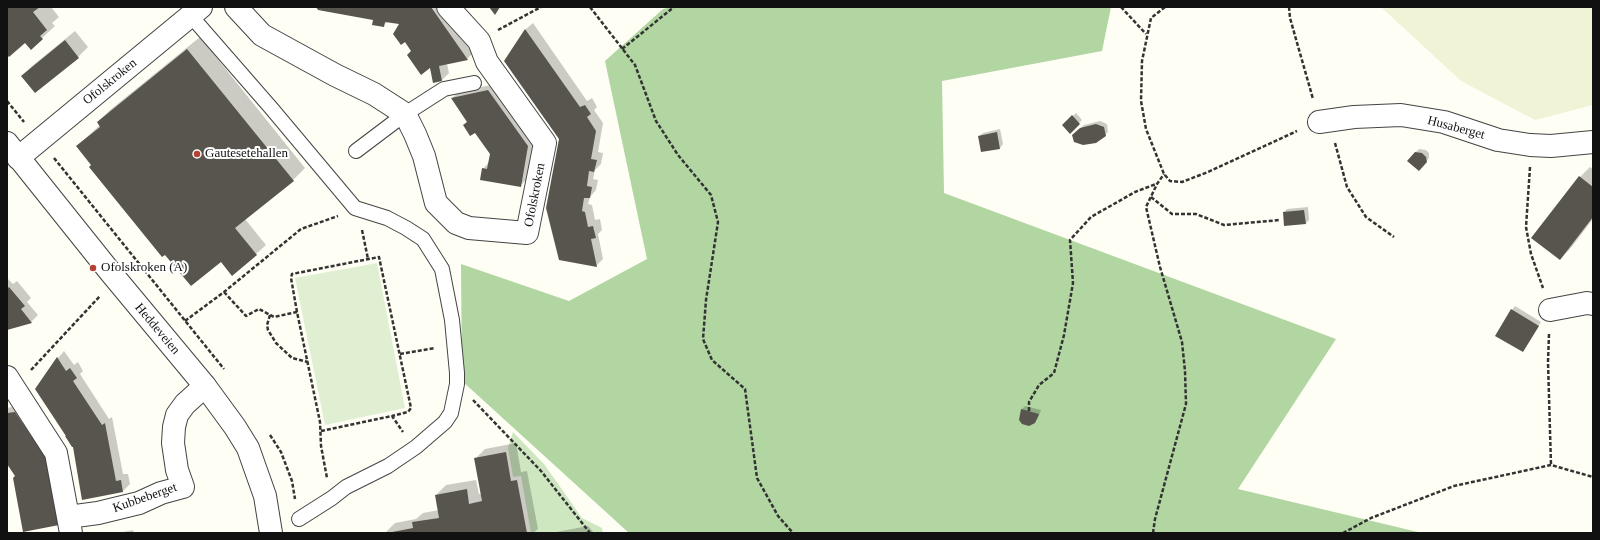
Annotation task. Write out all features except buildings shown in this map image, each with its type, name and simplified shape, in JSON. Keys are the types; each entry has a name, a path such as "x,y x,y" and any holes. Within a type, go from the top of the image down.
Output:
{"street":[{"path":"236,7 262,35 335,75 374,94 405,114"},
{"name":"Ofolskroken","path":"405,114 424,156 436,203 445,214 456,223 469,228 527,233 545,143 487,62 479,41 448,7"},
{"name":"Ofolskroken","path":"12,150 196,11"},
{"name":"Husaberget","path":"1324,121 1360,116 1401,115 1444,122 1498,140 1530,145 1551,146 1593,142"},
{"name":"Heddeveien","path":"12,150 110,273 205,386 235,427 248,448 265,496 271,533"},
{"path":"1550,310 1587,303 1593,304"},
{"name":"Kubbeberget","path":"10,385 56,453 70,525 98,513 138,503 183,486 177,470 173,443 174,427 177,415 185,404 205,386"}],"lane":[{"path":"196,11 272,109 355,208 387,218 423,239 442,269 455,346 457,384 452,413 445,422 416,446 388,466 346,487 332,498 299,519"},
{"path":"356,151 405,114 444,89 474,83"}],"path":[{"path":"479,41 541,7"},
{"path":"590,7 635,66 656,122 678,154 711,195 718,222 706,300 702,339 712,360 745,389 757,478 778,516 793,533"},
{"path":"622,49 674,7"},
{"path":"1121,7 1147,34"},
{"path":"1165,7 1151,18 1142,61 1141,102 1146,129 1164,174 1170,181 1182,182 1324,121"},
{"path":"1289,7 1290,18 1347,187 1366,217 1394,236"},
{"path":"7,101 25,122"},
{"path":"1153,533 1155,519 1186,404 1182,342 1160,267 1146,207 1157,184 1164,174"},
{"path":"1029,411 1029,402 1039,384 1054,373 1064,335 1073,283 1070,240 1091,217 1135,192 1157,184"},
{"path":"1151,197 1172,214 1196,214 1224,225 1280,220"},
{"path":"185,321 224,292 302,229 346,214 355,208 362,230 368,259"},
{"path":"321,431 408,412 410,408 379,257 292,274 291,278 320,422 324,465 332,498"},
{"path":"10,385 94,301 105,292"},
{"path":"224,292 246,316 259,309 274,316 297,312"},
{"path":"270,315 267,325 268,330 276,343 292,358 308,362"},
{"path":"400,354 455,346"},
{"path":"457,384 541,471 590,533"},
{"path":"392,416 396,424 416,446"},
{"path":"1343,533 1371,518 1461,485 1551,465 1593,477"}],"green space":[{"path":"671,7 1111,7 1102,51 942,81 944,193 1336,339 1238,489 1422,533 629,533 462,381 461,264 569,301 647,259 605,61 663,9"},
{"path":"1381,7 1593,7 1593,105 1535,120 1461,81"},
{"path":"377,263 405,408 325,425 295,278"},
{"path":"513,432 544,464 582,518 602,528 603,533 531,533 521,476 513,477 508,448"}],"place":[{"name":"Gautesetehallen","path":"197,154"},
{"name":"Ofolskroken (A)","path":"93,268"}]}
